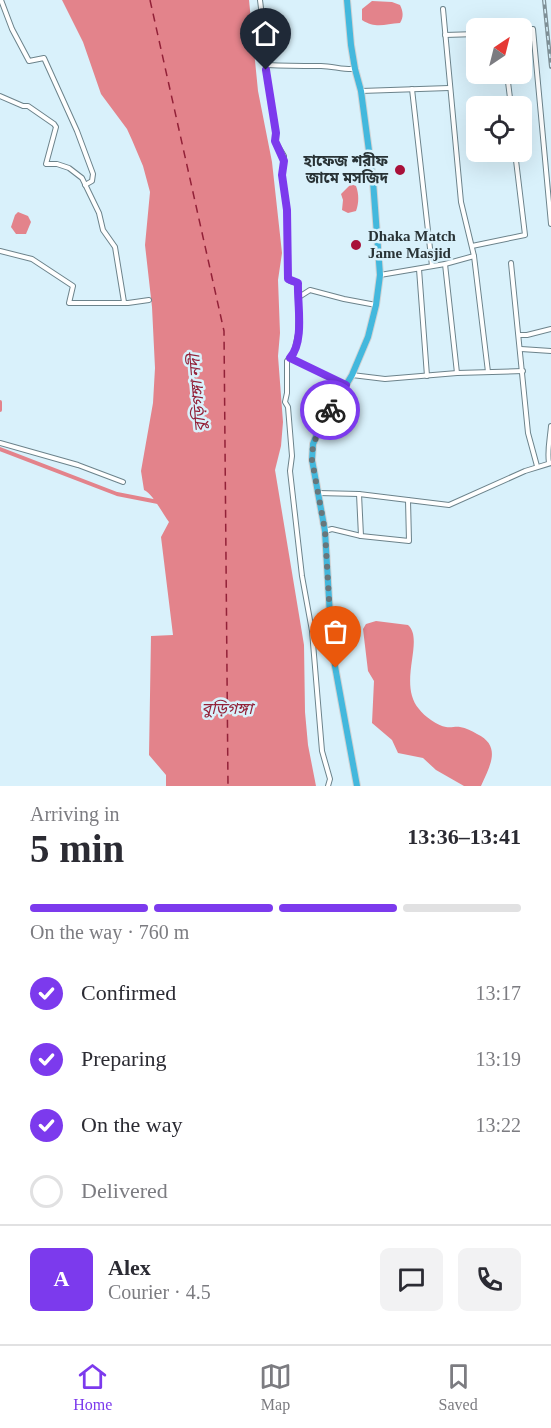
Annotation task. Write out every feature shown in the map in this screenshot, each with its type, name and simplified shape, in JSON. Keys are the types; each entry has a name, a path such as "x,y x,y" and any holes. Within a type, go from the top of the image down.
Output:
{"highway":[{"path":"347,0 355,69 361,91 373,181 380,276 368,337 352,375 330,410 313,444 312,460 325,531 332,650 357,786"}],"street":[{"path":"1,0 12,29 29,61 44,58 57,83 93,174 92,181 85,185"},
{"path":"260,0 268,64 266,70 276,133 275,141 284,161 282,175 287,210 288,279 298,283 298,334 294,353 288,361 285,402 288,407 292,456 290,471 302,576 312,631 321,740 330,779 328,786"},
{"path":"443,9 460,202 474,256 488,372"},
{"path":"532,29 551,224"},
{"path":"445,35 466,34"},
{"path":"268,64 355,69"},
{"path":"412,88 432,266"},
{"path":"361,91 449,88"},
{"path":"0,96 28,106 56,127 46,164 57,164 74,171 82,178 99,213 104,230 115,247 124,302"},
{"path":"472,246 525,235 516,162"},
{"path":"0,251 32,259 73,286 69,303 148,300"},
{"path":"380,276 474,256"},
{"path":"511,263 520,335 528,434 537,466"},
{"path":"445,264 457,373"},
{"path":"419,269 427,376"},
{"path":"299,297 310,290 376,305"},
{"path":"520,335 551,329"},
{"path":"521,349 551,351"},
{"path":"290,358 346,385"},
{"path":"352,375 385,379 457,373 523,371"},
{"path":"317,493 358,494 456,504 537,466 550,463 547,450 551,426"},
{"path":"0,443 78,465 123,482"},
{"path":"358,494 361,536"},
{"path":"325,531 332,529 361,536 409,541 408,500"}],"water":[{"name":"বুড়িগঙ্গা","path":"62,0 249,0 258,91 272,162 282,253 278,280 280,333 278,356 283,422 281,446 275,470 304,645 305,712 308,745 316,786 166,786 166,775 149,755 151,636 173,635 161,537 169,522 144,490 141,471 153,403 155,368 152,307 145,245 150,192 143,166 127,129 101,94 83,42"},
{"path":"372,1 392,2 400,5 403,14 400,23 376,25 362,20 362,9"},
{"path":"351,184 356,186 358,202 356,211 348,213 342,210 341,194"},
{"path":"18,212 28,216 31,222 26,234 16,234 11,227"},
{"path":"376,621 408,625 412,632 414,641 410,687 413,699 421,712 443,726 460,727 471,731 489,744 492,757 481,786 464,786 436,770 423,758 398,753 392,740 372,723 374,681 368,671 363,629 366,624"}],"waterway":[{"path":"0,402 0,410"},
{"path":"0,449 117,494 158,502"}],"ferry route":[{"path":"150,0 224,331 228,786"}],"railway":[{"path":"544,0 551,67"}],"way so far":[{"path":"330,410 313,444 312,460 325,531 332,650 336,668"}],"place":[{"name":"হাফেজ শরীফ জামে মসজিদ","path":"400,170"},
{"name":"Dhaka Match Jame Masjid","path":"356,245"}],"route":[{"path":"266,70 276,133 275,141 284,156 282,175 287,210 288,279 298,283 298,334 294,353 290,358 346,385 330,410"}],"water label":[{"name":"বুড়িগঙ্গা নদী","path":"197,393"}]}
